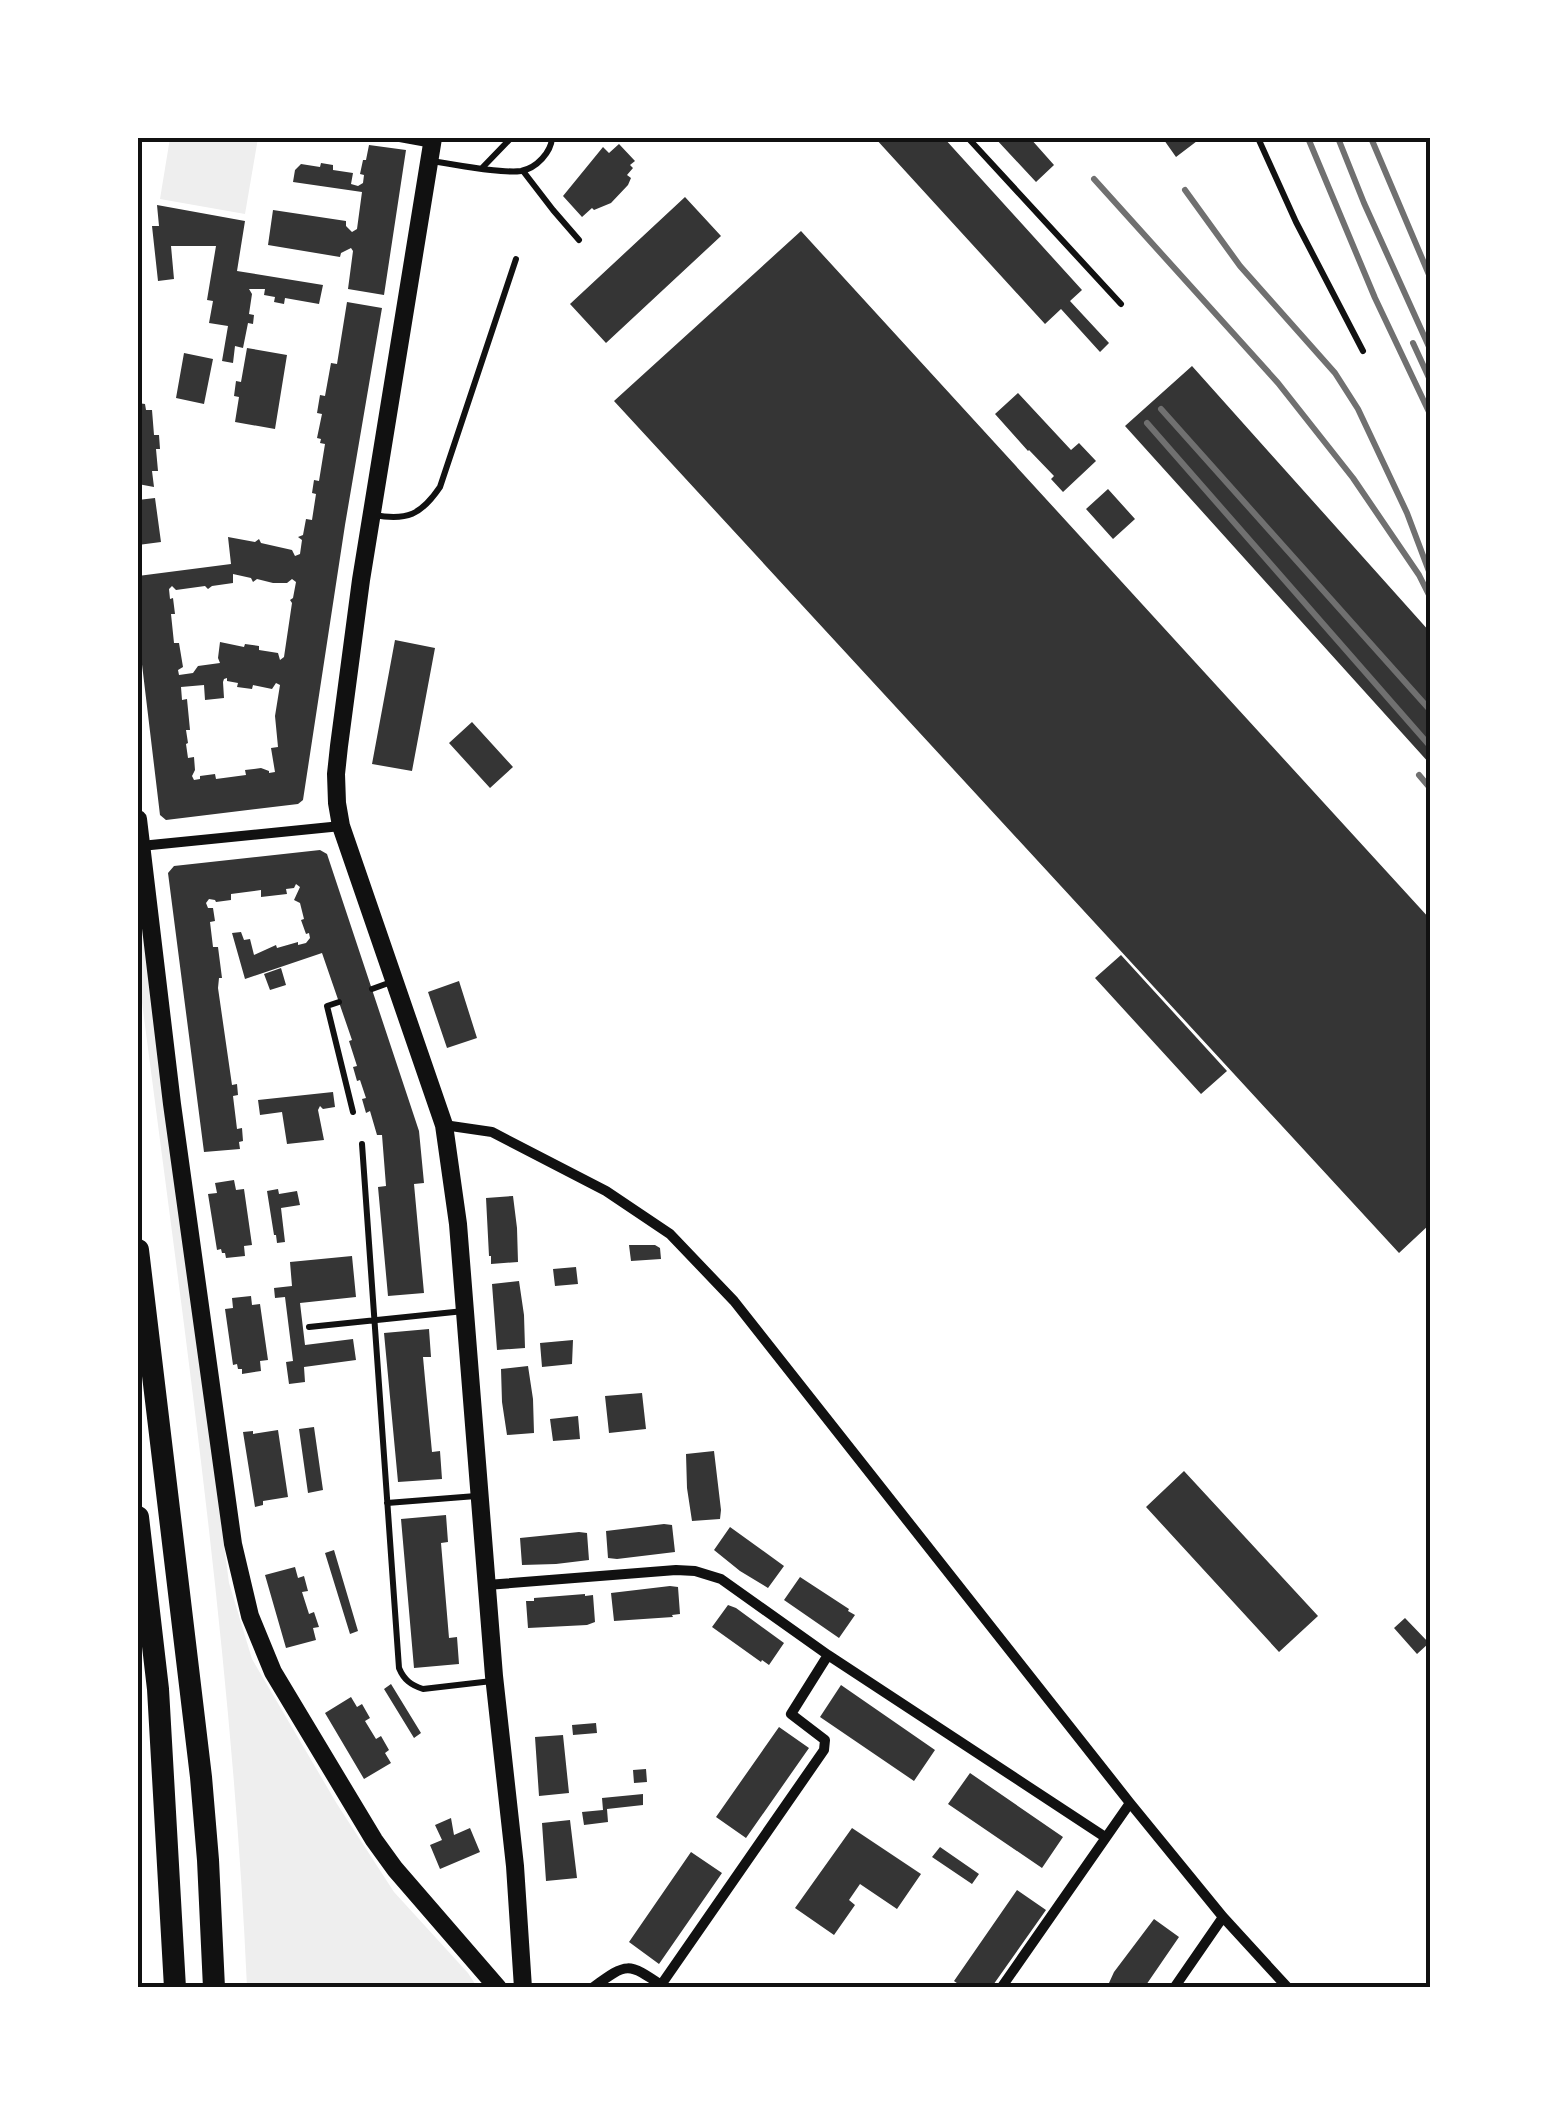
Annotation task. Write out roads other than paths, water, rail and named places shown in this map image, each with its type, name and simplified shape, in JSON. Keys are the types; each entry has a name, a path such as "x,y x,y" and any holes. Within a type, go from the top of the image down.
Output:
{"main road":[{"path":"138,1250 201,1777 214,1988"},
{"path":"138,1517 158,1689 174,1988"}],"street":[{"path":"432,148 372,514 337,760 337,803 444,1125 466,1311 494,1680 515,1866 523,1988"},
{"path":"138,819 172,1104 230,1524 250,1616 273,1672 374,1840 498,1988"},
{"path":"141,846 342,826"},
{"path":"444,1125 492,1132 606,1191 670,1234 746,1316 1130,1803 1223,1917 1288,1988"},
{"path":"488,1585 676,1570 696,1571 721,1580 1105,1837"},
{"path":"592,1988 626,1967 663,1986 824,1750 824,1740 790,1714 828,1654"},
{"path":"1001,1988 1130,1803"},
{"path":"1174,1988 1223,1917"}],"lane":[{"path":"394,138 482,168 524,171 551,147 552,138"},
{"path":"482,168 511,138"},
{"path":"968,138 1121,304"},
{"path":"1258,138 1296,222 1363,351"},
{"path":"524,171 579,240"},
{"path":"372,514 392,518 416,512 440,487 516,259"},
{"path":"372,989 395,980"},
{"path":"339,1002 326,1006 353,1112"},
{"path":"362,1144 399,1668 413,1686 423,1688 494,1680"},
{"path":"310,1327 466,1311"},
{"path":"387,1503 480,1496"}],"railway":[{"path":"1308,138 1375,298 1430,414"},
{"path":"1338,138 1430,349"},
{"path":"1371,138 1430,277"},
{"path":"1094,179 1278,383 1353,478 1430,597"},
{"path":"1185,190 1240,266 1335,373 1358,409 1407,513 1430,574"},
{"path":"1413,343 1430,380"},
{"path":"1161,409 1430,710"},
{"path":"1147,423 1430,746"},
{"path":"1419,775 1430,788"}]}
